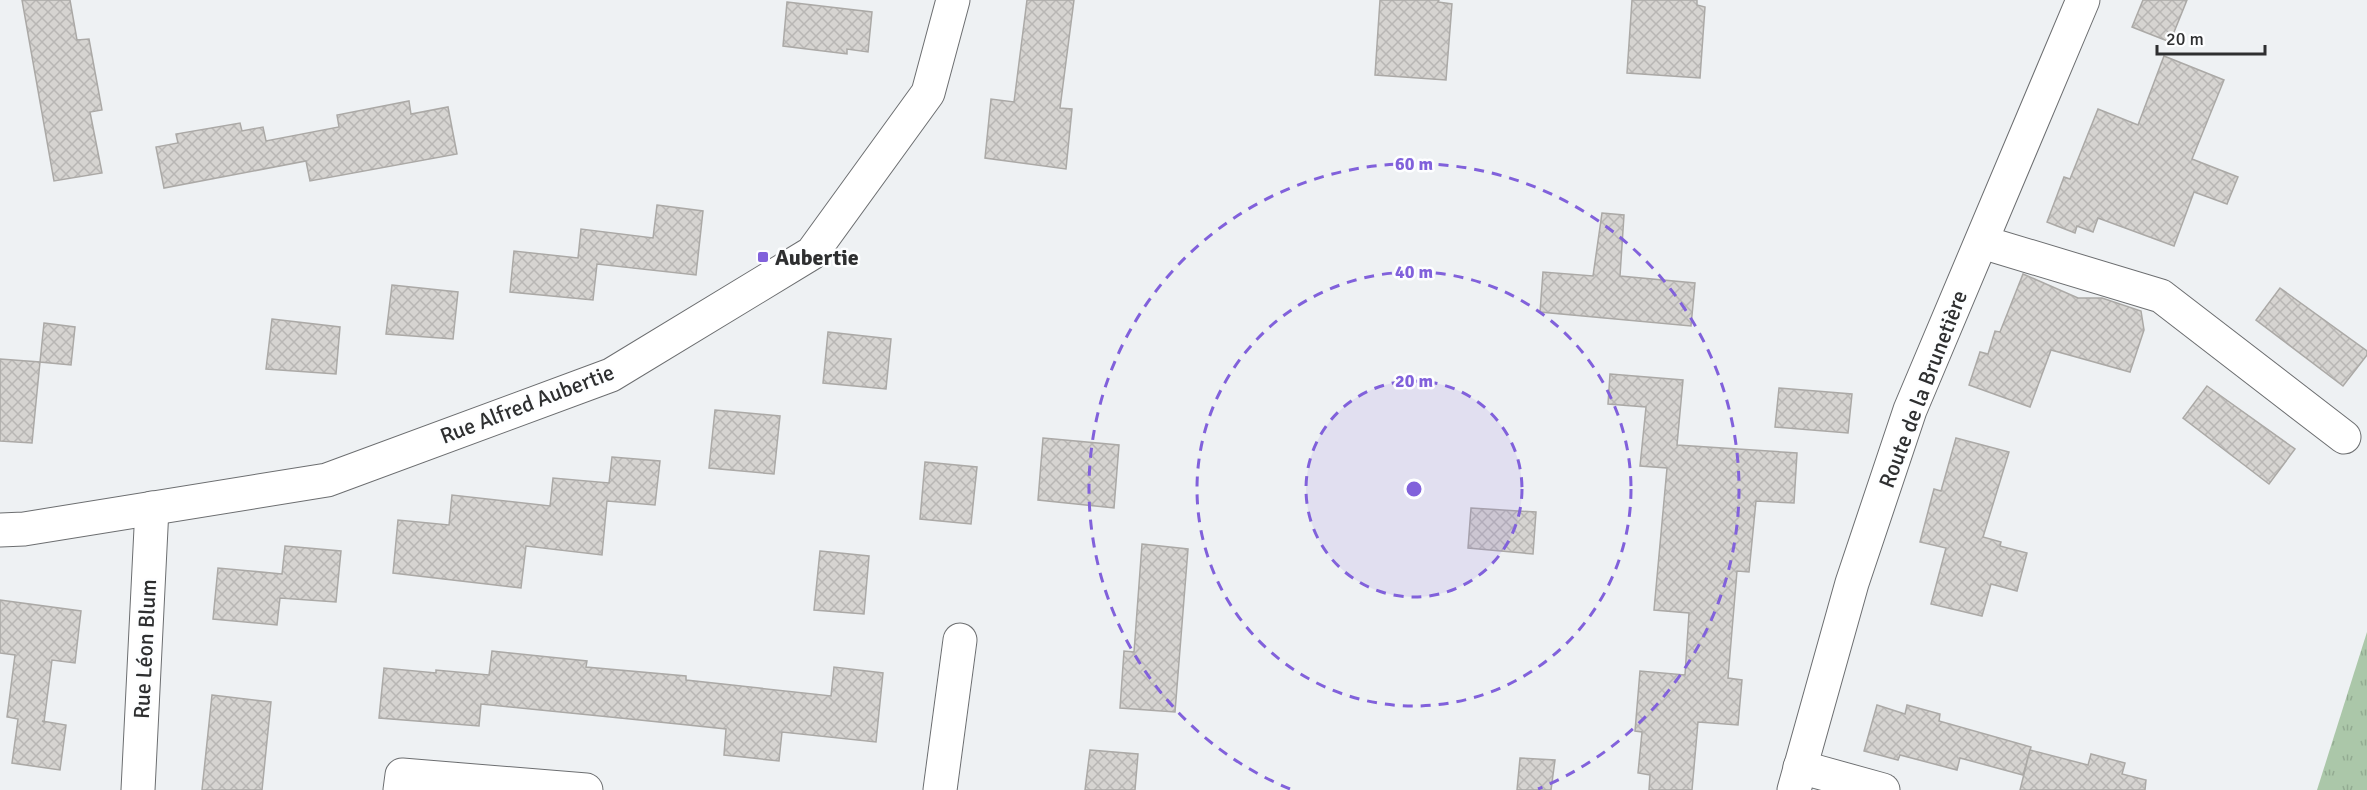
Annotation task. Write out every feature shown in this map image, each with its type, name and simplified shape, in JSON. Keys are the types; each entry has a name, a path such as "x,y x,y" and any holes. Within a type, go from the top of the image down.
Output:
{"street":[{"name":"Rue Alfred Aubertie","path":"0,530 24,529 327,480 611,375 812,253 928,93 953,0"},
{"name":"Route de la Brunetière","path":"1797,779 1852,583 1910,410 2083,0"},
{"path":"1982,242 2162,296 2344,437"},
{"name":"Rue Léon Blum","path":"138,790 152,508"},
{"path":"940,790 960,640"},
{"path":"400,790 402,775 586,790"},
{"path":"1797,779 1883,790"}],"green space":[{"path":"2367,632 2367,790 2317,790"}],"building":[{"path":"22,0 70,0 77,40 89,39 102,110 90,112 102,173 54,181"},
{"path":"1027,0 1074,0 1060,108 1072,109 1066,169 985,158 991,99 1014,102"},
{"path":"1380,0 1439,0 1438,2 1452,4 1446,80 1375,75"},
{"path":"1632,0 1697,0 1697,5 1705,7 1700,78 1627,73"},
{"path":"2143,0 2187,0 2170,42 2132,27"},
{"path":"787,2 872,12 868,52 847,49 847,54 783,46"},
{"path":"2164,56 2224,80 2192,159 2238,177 2227,204 2194,192 2174,246 2098,218 2093,232 2077,226 2075,233 2047,222 2064,177 2070,179 2098,109 2138,125"},
{"path":"409,101 411,114 448,107 457,154 310,181 306,161 164,188 156,147 178,143 176,134 240,123 242,131 263,127 266,141 339,127 337,115"},
{"path":"657,205 703,211 696,275 597,264 593,300 510,292 514,251 578,258 581,229 653,238"},
{"path":"1602,213 1624,215 1620,276 1695,283 1691,326 1540,312 1543,272 1593,276"},
{"path":"2023,274 2078,298 2102,298 2141,311 2144,330 2130,372 2051,350 2030,407 1969,385 1980,352 1988,354 1995,331 2000,332"},
{"path":"392,285 458,292 453,339 386,334"},
{"path":"2280,288 2367,351 2367,355 2343,386 2256,320"},
{"path":"272,319 340,327 336,374 266,369"},
{"path":"44,323 75,327 71,365 40,362"},
{"path":"828,332 891,339 886,389 823,383"},
{"path":"0,359 40,362 32,443 0,441"},
{"path":"1610,374 1683,380 1677,445 1797,453 1794,503 1756,501 1749,572 1737,571 1728,678 1742,680 1738,725 1698,722 1692,790 1649,790 1650,775 1638,773 1642,732 1635,731 1640,671 1685,675 1689,613 1654,610 1667,468 1640,466 1646,407 1608,404"},
{"path":"2207,386 2295,449 2269,484 2183,418"},
{"path":"1779,388 1852,394 1848,433 1775,427"},
{"path":"715,410 780,416 774,474 709,468"},
{"path":"1043,438 1119,445 1114,508 1038,500"},
{"path":"1956,438 2009,452 1983,537 2001,542 2000,546 2027,553 2017,591 1991,584 1982,616 1931,604 1946,548 1920,542 1934,489 1941,491"},
{"path":"612,457 660,461 655,505 607,501 602,555 526,546 521,588 393,573 398,520 449,525 452,495 550,506 553,478 609,483"},
{"path":"925,462 977,467 971,524 920,519"},
{"path":"1471,508 1536,512 1533,554 1468,548"},
{"path":"1142,544 1188,549 1175,712 1120,708 1124,651 1134,652"},
{"path":"285,546 341,551 336,602 280,598 277,625 213,619 218,568 282,574"},
{"path":"820,551 869,556 864,614 814,610"},
{"path":"0,600 81,611 75,663 52,660 44,721 66,725 60,770 12,763 18,719 7,717 15,655 0,653"},
{"path":"492,651 587,661 586,667 686,676 686,680 831,696 834,667 883,673 876,742 782,732 779,761 724,755 726,729 481,704 479,726 379,718 384,668 489,675"},
{"path":"212,695 271,702 262,790 202,790"},
{"path":"1877,705 1905,714 1907,705 1940,714 1939,721 2031,747 2023,775 1960,758 1957,770 1900,755 1898,760 1864,751"},
{"path":"1090,750 1138,754 1135,790 1085,790"},
{"path":"2030,750 2088,765 2091,754 2125,763 2122,774 2146,780 2145,790 2020,790"},
{"path":"1520,758 1555,760 1551,790 1517,790"}],"place":[{"name":"Aubertie","path":"763,257"}]}
